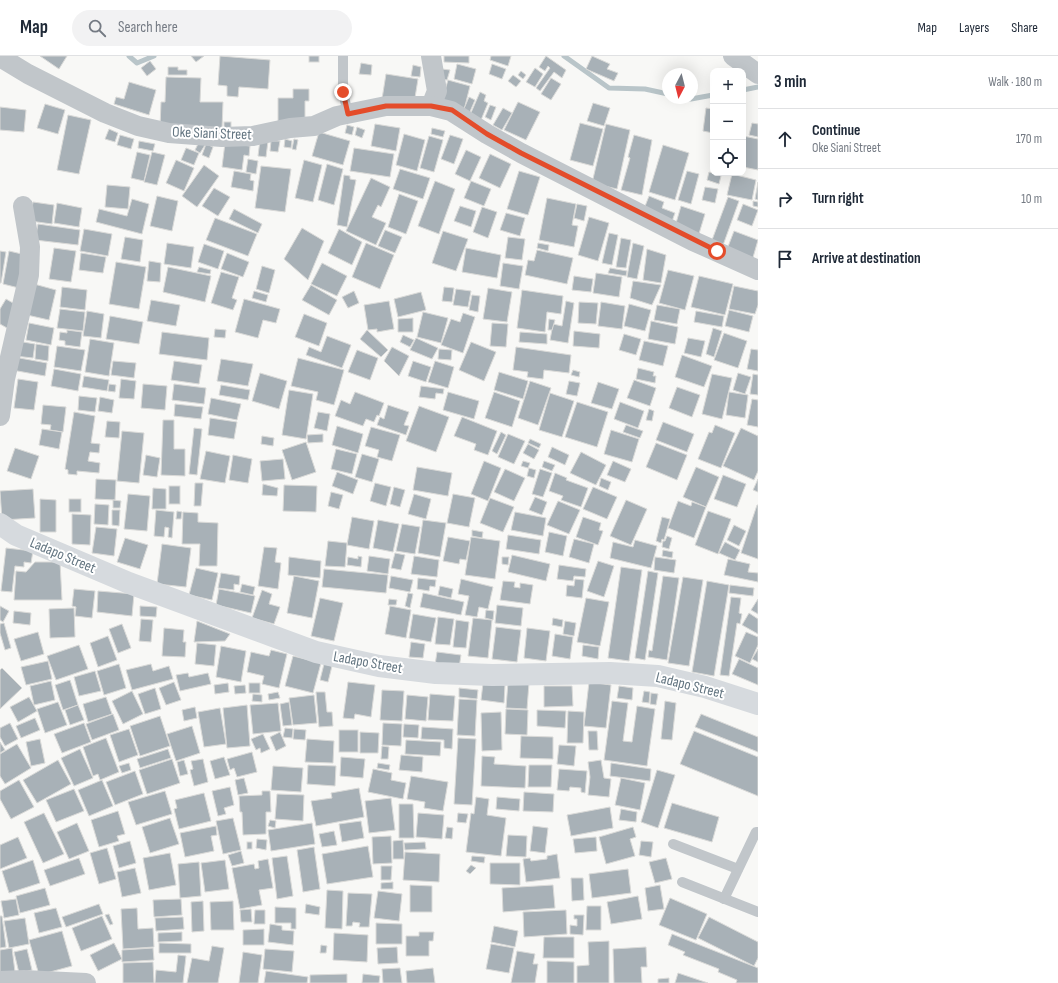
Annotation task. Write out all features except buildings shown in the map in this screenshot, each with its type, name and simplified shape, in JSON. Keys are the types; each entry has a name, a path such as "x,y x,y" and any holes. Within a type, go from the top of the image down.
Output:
{"main road":[{"name":"Ladapo Street","path":"0,524 16,535 130,583 316,652 379,666 436,672 492,675 610,673 658,676 705,687 758,704"}],"street":[{"path":"431,56 437,91 431,106"},
{"path":"733,56 758,74"},
{"name":"Oke Siani Street","path":"0,57 28,74 105,113 138,126 169,133 222,137 253,136 290,128 314,126 337,116 386,106 431,106 452,110 487,134 521,153 693,241 758,270"},
{"path":"0,416 4,379 29,275 30,247 23,206"},
{"path":"0,981 31,980 86,983"}],"lane":[{"path":"343,56 343,92 348,114"},
{"path":"724,899 750,842 756,832 758,832"},
{"path":"673,844 738,869"},
{"path":"682,882 758,912"}],"waterway":[{"path":"129,56 137,63 154,56"},
{"path":"564,56 609,88 645,89 662,93"},
{"path":"746,89 758,87"},
{"path":"698,98 710,96"}],"route":[{"path":"343,92 348,114 386,106 431,106 452,110 487,134 521,153 693,241 717,251"}]}
